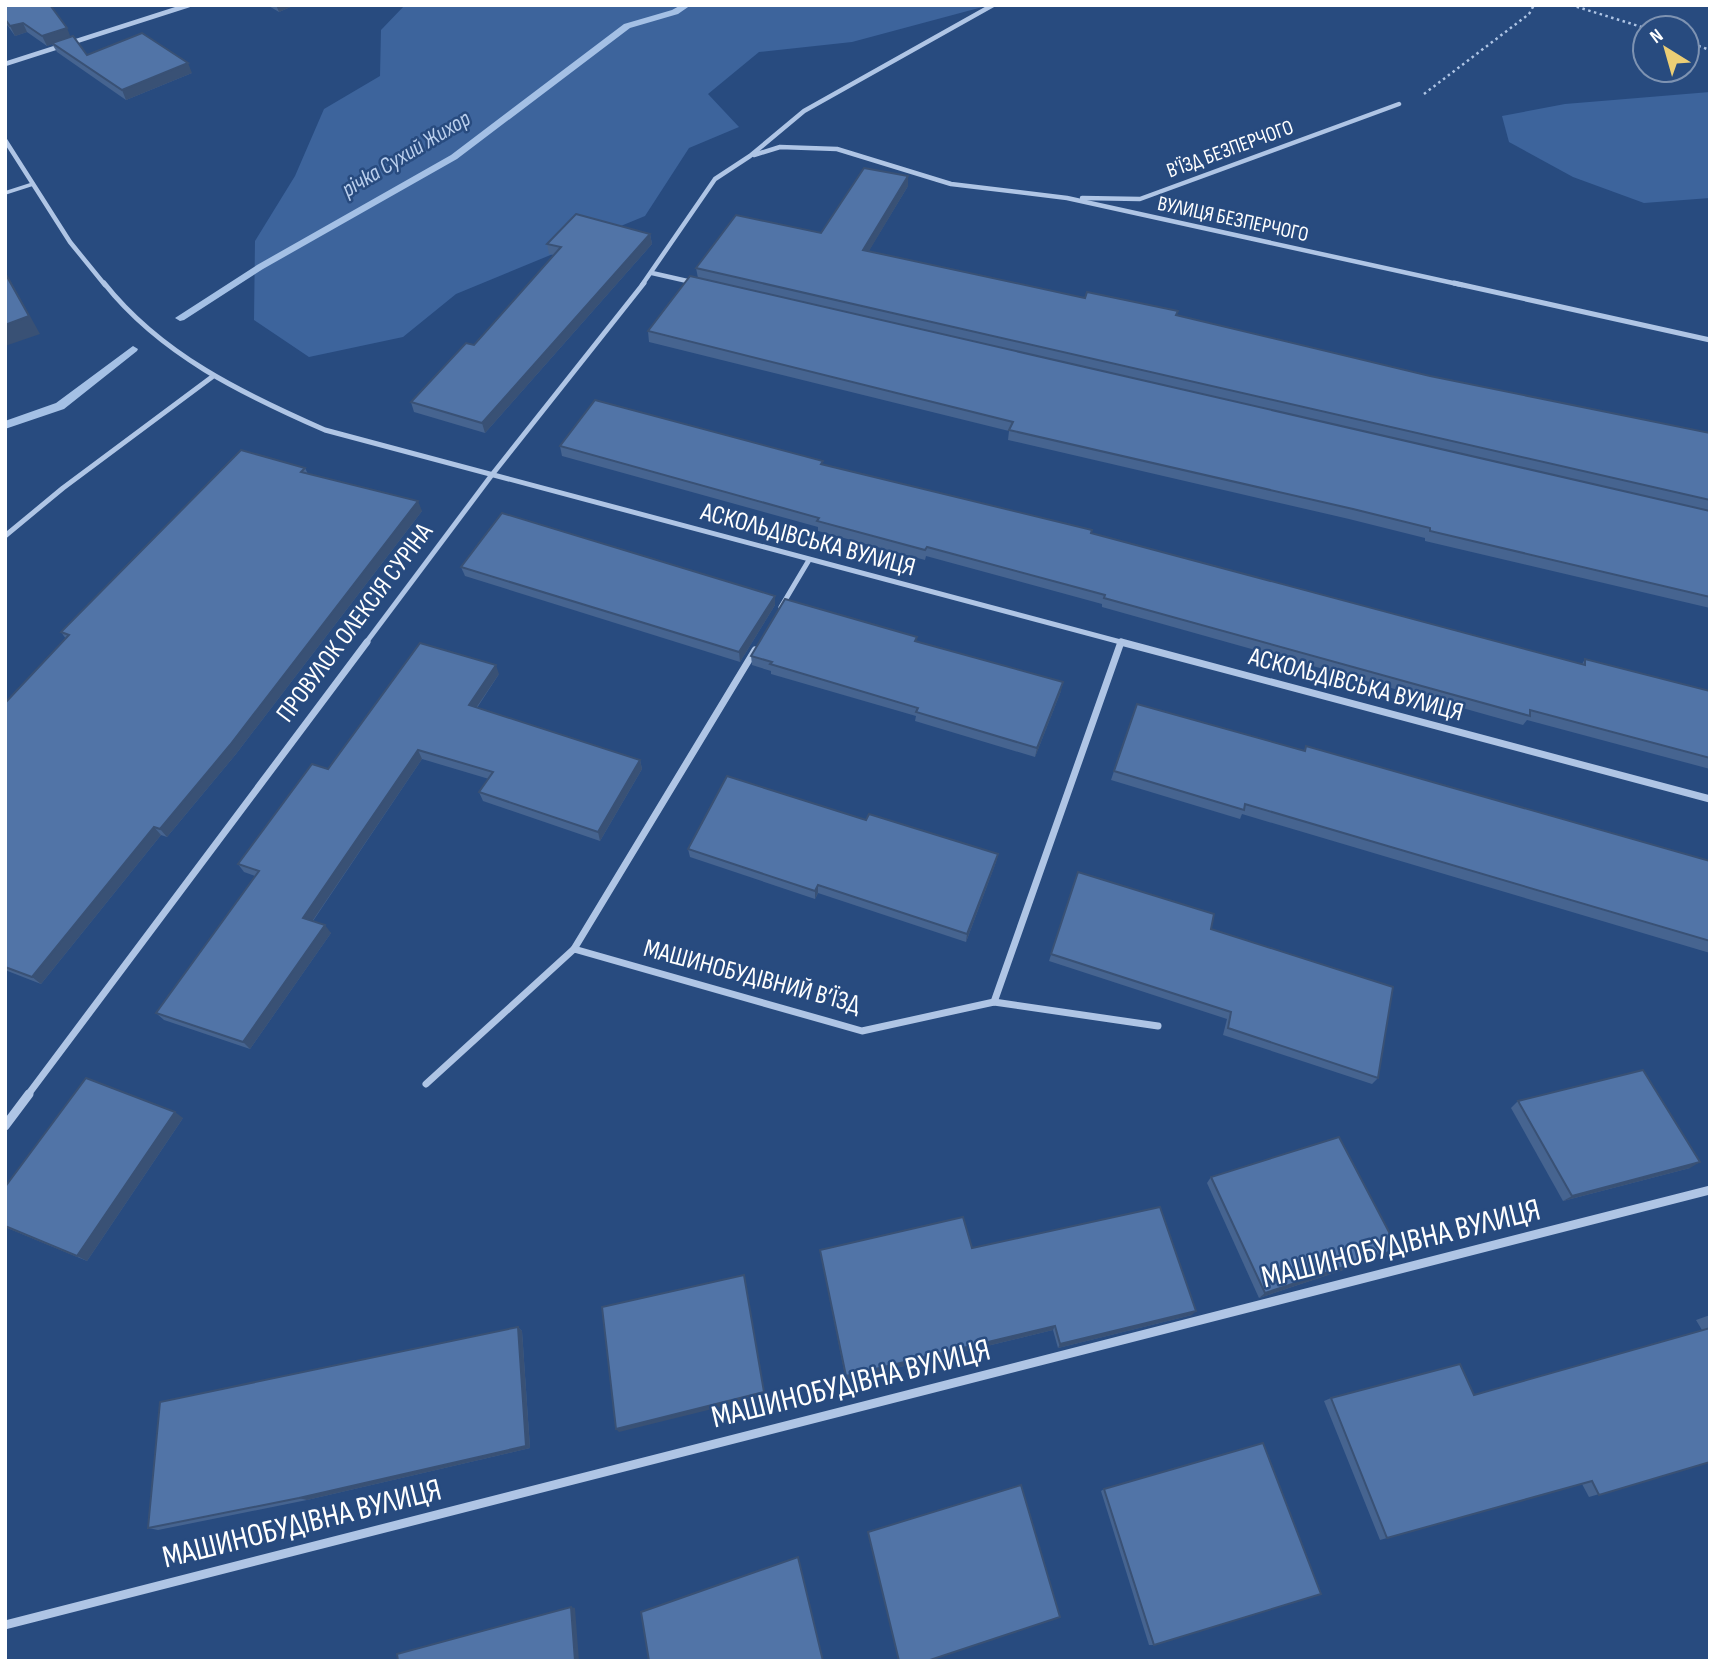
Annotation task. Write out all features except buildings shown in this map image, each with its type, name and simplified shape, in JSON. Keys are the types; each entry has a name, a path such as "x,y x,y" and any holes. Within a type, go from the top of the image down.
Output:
{"street":[{"path":"5,64 189,5"},
{"path":"750,156 804,111 993,5"},
{"name":"В'ЇЗД БЕЗПЕРЧОГО","path":"1067,198 1140,199 1399,104"},
{"name":"АСКОЛЬДІВСЬКА ВУЛИЦЯ","path":"5,140 70,242 121,305 212,377 245,395 325,430 1710,799"},
{"name":"ВУЛИЦЯ БЕЗПЕРЧОГО","path":"750,156 780,147 837,149 951,184 1067,198 1710,341"},
{"name":"ПРОВУЛОК ОЛЕКСІЯ СУРІНА","path":"5,1126 491,476 652,273 715,179 750,156"},
{"path":"652,273 703,285"},
{"path":"5,536 212,377"},
{"path":"774,619 809,560"},
{"path":"994,1002 1121,642"},
{"path":"426,1084 574,949 760,643"},
{"name":"МАШИНОБУДІВНИЙ В’ЇЗД","path":"574,949 862,1031 994,1002 1158,1026"},
{"name":"МАШИНОБУДІВНА ВУЛИЦЯ","path":"5,1625 1710,1190"}],"lane":[{"path":"5,193 33,184"}],"path":[{"path":"1428,93 1529,14 1534,5"},
{"path":"1571,5 1631,24"}],"shaded area":[{"path":"405,5 990,5 852,42 759,52 708,94 739,127 689,148 645,216 456,294 403,337 309,357 254,320 255,241 295,176 324,109 380,76 381,30"},
{"path":"1710,92 1710,198 1644,203 1573,177 1509,142 1502,116 1565,104"}],"waterway":[{"name":"річка Сухий Жихор","path":"180,318 260,267 454,157 627,26 675,12 687,5"},
{"name":"річка Сухий Жихор","path":"5,425 60,406 133,349"}]}
